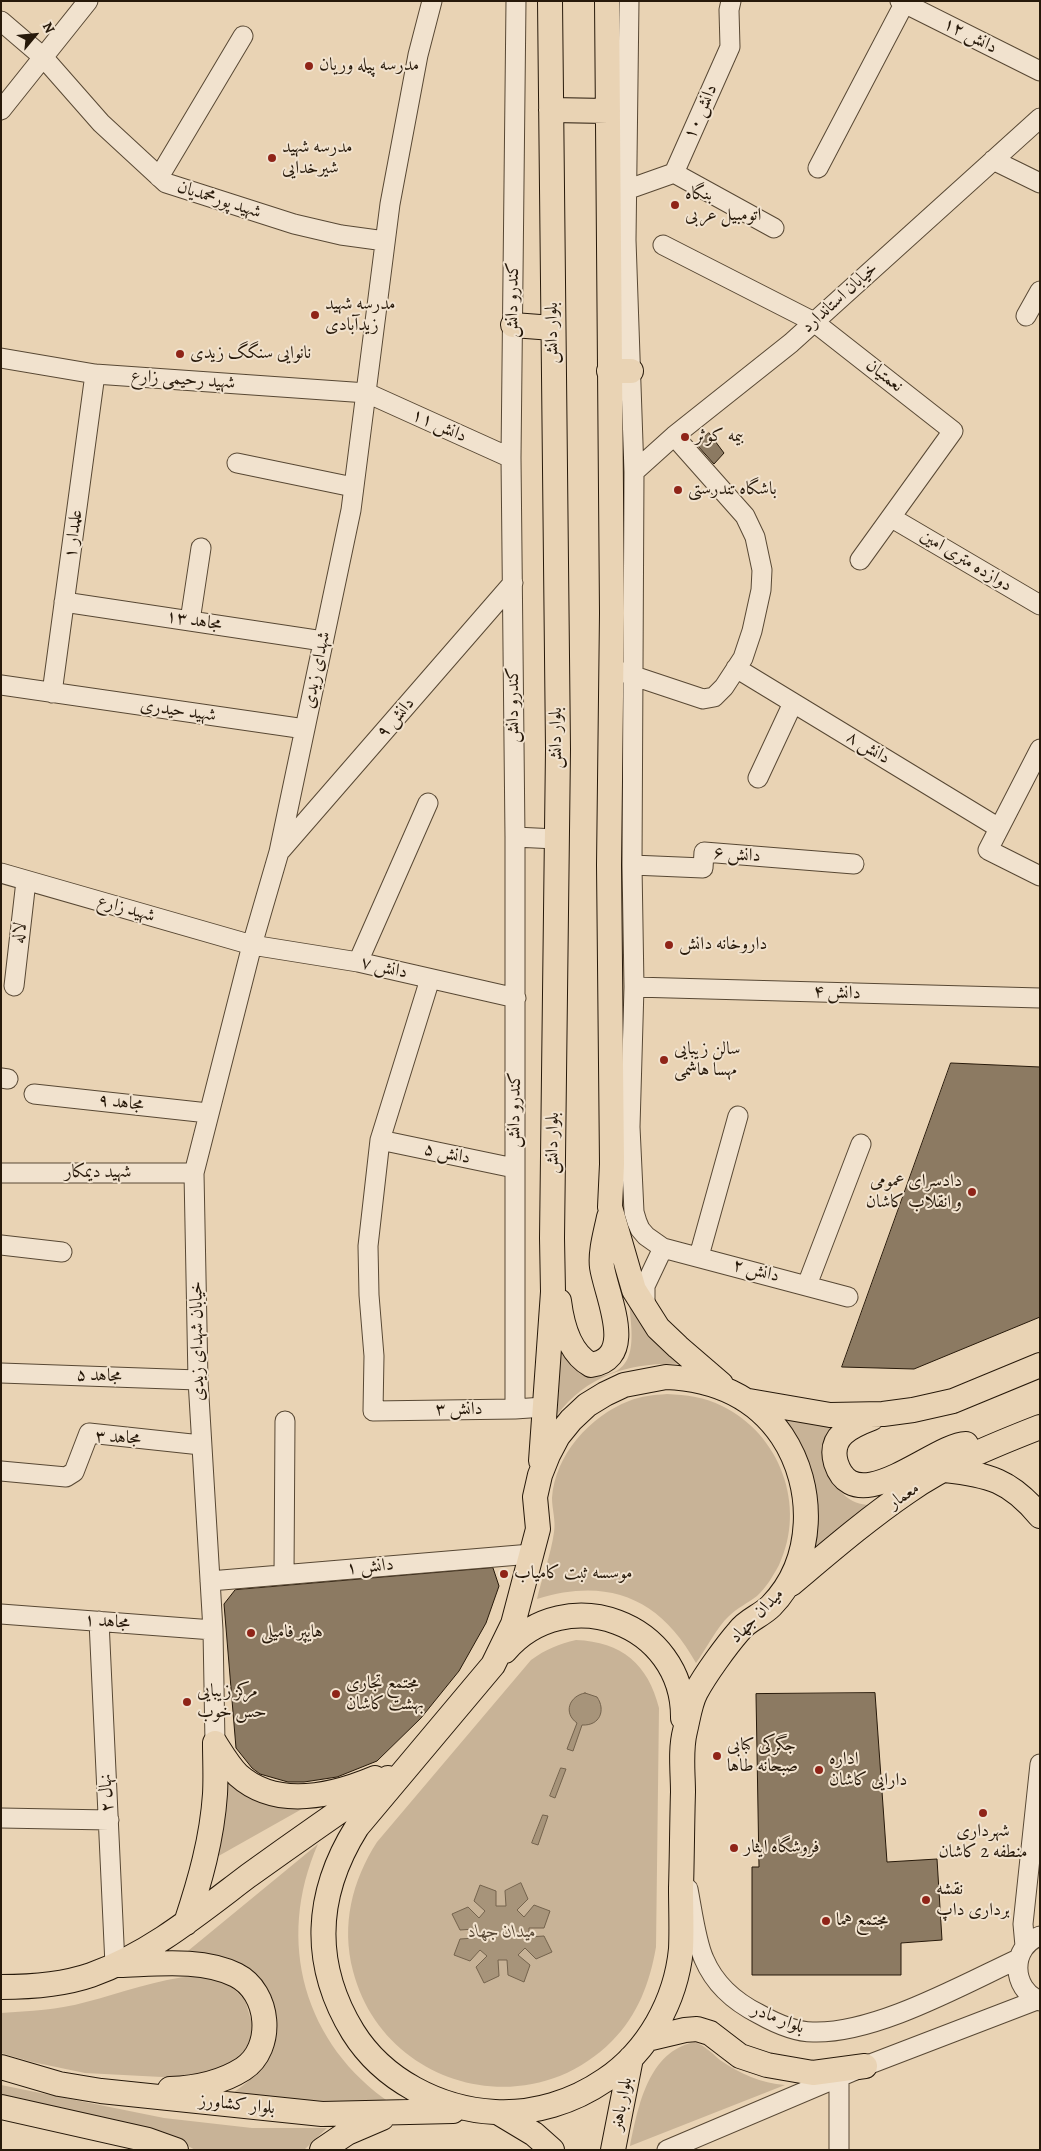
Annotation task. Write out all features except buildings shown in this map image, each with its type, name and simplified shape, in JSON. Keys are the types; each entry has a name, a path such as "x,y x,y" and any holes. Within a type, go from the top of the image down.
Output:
{"main road":[{"name":"بلوار دانش","path":"540,1475 553,1292 558,749 550,1"},
{"path":"553,1260 561,1313 571,1343 583,1361 591,1366 598,1364 606,1359 616,1345 617,1329 602,1266 610,1207 612,1155 609,865 622,672 620,371 608,112 608,1"},
{"path":"551,110 608,112"},
{"path":"513,325 552,328"},
{"path":"610,1207 634,1290 644,1308 658,1328 678,1347 738,1395 830,1414 883,1414 913,1410 953,1401 1040,1365"},
{"name":"میدان جهاد","path":"666,1377 694,1379 738,1395 764,1414 790,1448 804,1488 807,1509 806,1530 802,1552 784,1590 770,1608 740,1628 695,1694 683,1737 681,1949 677,1973 660,2019 647,2040 613,2075 577,2096 548,2107 524,2112 499,2113 475,2111 428,2097 407,2085 381,2065 354,2034 339,2006 326,1966 323,1942 323,1917 327,1893 334,1870 344,1848 357,1827 493,1665 513,1624 538,1530 535,1497 540,1475 554,1442 571,1420 605,1394 624,1385 666,1377"},
{"path":"883,1414 845,1430 835,1443 836,1462 841,1474 850,1482 862,1486 871,1485 963,1443 996,1445"},
{"name":"معمار","path":"784,1590 834,1548 907,1492 945,1470 996,1445 1040,1427"},
{"path":"945,1470 972,1473 994,1479 1024,1497 1040,1516"},
{"path":"493,1665 514,1641 532,1628 553,1619 574,1615 596,1616 620,1622 638,1632 655,1646 669,1663 678,1683 684,1705 683,1737"},
{"path":"215,1744 238,1774 253,1786 268,1792 287,1796 303,1797 333,1792 412,1762"},
{"path":"186,1923 200,1881 209,1841 215,1794 215,1744"},
{"path":"1,1987 26,1987 62,1983 115,1965 186,1923 300,1838 412,1762"},
{"path":"101,2091 181,2088 219,2081 245,2068 259,2050 264,2034 262,2006 250,1987 236,1975 214,1968 190,1965 115,1965"},
{"path":"647,2040 684,2030 696,2029 710,2033 740,2056 767,2065 813,2073 865,2066"},
{"name":"بلوار باهنر","path":"613,2150 631,2058"},
{"name":"بلوار کشاورز","path":"1,2067 59,2084 101,2091 322,2114 475,2111"},
{"path":"1,2107 148,2145 176,2150"},
{"path":"322,2150 347,2132 395,2112"},
{"path":"499,2113 534,2134 552,2150"}],"street":[{"path":"1,110 88,1"},
{"name":"شهدای زیدی","path":"252,944 279,852 354,487 390,204 409,98 432,1"},
{"name":"کندرو دانش","path":"515,1410 514,1168 516,998 511,458 516,1"},
{"path":"629,1 626,190 620,371 634,472 622,672 632,866 634,987 630,1127 636,1222 646,1236 663,1248 645,1286 644,1308"},
{"name":"دانش ۱۰","path":"674,174 730,47 729,10 731,1"},
{"path":"818,168 902,2"},
{"name":"دانش ۱۲","path":"902,2 1040,71"},
{"name":"شهید پورمحمدیان","path":"1,21 43,57 101,123 166,183 294,224 341,235 385,242"},
{"path":"159,177 243,36"},
{"name":"خیابان استاندارد","path":"634,472 674,436 791,343 1040,118"},
{"path":"993,160 1040,183"},
{"path":"626,190 674,174 774,228"},
{"name":"نعمتیان","path":"663,245 814,322 953,431 892,518"},
{"path":"1026,316 1040,291"},
{"name":"شهید رحیمی زارع","path":"1,358 95,374 367,393"},
{"name":"علمدار ۱","path":"52,693 95,374"},
{"name":"دانش ۱۱","path":"367,393 511,458"},
{"path":"622,672 704,699 714,697 724,687 743,658 752,631 761,590 762,570 755,537 745,516 674,436"},
{"path":"237,463 354,487"},
{"path":"860,560 892,518"},
{"name":"دوازده متری امین","path":"892,518 1040,605"},
{"path":"190,621 201,548"},
{"name":"دانش ۹","path":"279,852 513,583"},
{"name":"مجاهد ۱۳","path":"64,602 323,641"},
{"name":"دانش ۸","path":"736,668 999,828"},
{"name":"شهید حیدری","path":"1,685 305,729"},
{"path":"758,778 793,703"},
{"path":"1040,749 988,850 1040,876"},
{"path":"358,962 428,804"},
{"path":"515,837 556,839"},
{"name":"دانش ۶","path":"632,866 702,868 704,852 854,864"},
{"name":"شهید زارع","path":"1,873 252,944"},
{"name":"لاله","path":"14,986 26,881"},
{"name":"دانش ۷","path":"252,944 358,962 516,998"},
{"name":"خیابان شهدای زیدی","path":"215,1744 213,1630 198,1380 194,1173 252,944"},
{"path":"380,1140 430,979"},
{"name":"دانش ۴","path":"634,987 1040,998"},
{"name":"مجاهد ۹","path":"34,1094 208,1113"},
{"path":"699,1256 738,1116"},
{"name":"دانش ۵","path":"380,1140 514,1168"},
{"name":"دانش ۳","path":"380,1140 368,1246 368,1295 374,1356 373,1411 515,1410 544,1407"},
{"path":"807,1285 860,1144"},
{"name":"شهید دیمکار","path":"1,1173 194,1173"},
{"path":"1,1246 62,1252"},
{"name":"دانش ۲","path":"663,1248 848,1297"},
{"name":"مجاهد ۵","path":"1,1373 198,1380"},
{"path":"284,1421 284,1574"},
{"name":"مجاهد ۳","path":"1,1471 66,1477 74,1472 89,1433 201,1445"},
{"name":"دانش ۱","path":"210,1580 532,1554"},
{"name":"مجاهد ۱","path":"1,1614 213,1630"},
{"name":"نهال ۲","path":"99,1621 115,1965"},
{"path":"1039,2000 1023,1987 1018,1978 1017,1968 1028,1947 1024,1924 1040,1764"},
{"path":"1,1818 108,1820"},
{"path":"1032,1853 1040,1878"},
{"name":"بلوار مادر","path":"682,1863 703,1959 712,1974 726,1992 740,2005 792,2029 812,2032 841,2030 895,2015 1028,1947"},
{"path":"667,2150 839,2076 1039,2000"},
{"path":"839,2076 839,2150"}],"green space":[{"path":"629,1299 684,1364 647,1365 613,1373 583,1389 557,1415 561,1337 593,1374 604,1375 619,1369 626,1362 630,1353 632,1331"},
{"path":"667,1394 709,1400 742,1418 759,1434 773,1453 783,1474 789,1496 790,1519 787,1542 777,1569 769,1582 754,1599 735,1610 725,1621 696,1663 682,1641 666,1622 649,1608 630,1598 609,1592 587,1591 563,1593 537,1599 554,1532 552,1498 555,1482 567,1452 588,1427 601,1416 638,1398"},
{"path":"774,1414 852,1421 831,1474 841,1492 851,1500 870,1505 808,1558"},
{"name":"میدان جهاد","path":"576,1640 607,1645 631,1658 648,1679 659,1708 656,1947 650,1973 636,2009 621,2031 612,2041 578,2067 540,2082 501,2087 462,2081 426,2067 394,2043 369,2011 353,1971 348,1937 351,1904 355,1888 368,1857 377,1842 531,1660 553,1647"},
{"path":"223,1771 309,1805 215,1858"},
{"path":"318,1844 305,1881 299,1917 299,1953 306,1988 319,2021 337,2052 362,2080 392,2104 228,2097 249,2081 268,2058 276,2031 276,2016 273,2002 259,1977 240,1964 216,1958 183,1955"},
{"path":"195,1976 226,1981 245,2000 252,2023 250,2041 242,2055 216,2074 181,2078 85,2073 32,2062 1,2053 1,2013 65,2007 153,1983"},
{"path":"695,2042 743,2074 759,2080 785,2085 630,2146 642,2098 656,2069 666,2057 679,2047"},
{"path":"1,2085 164,2118 252,2128 327,2128 304,2150 195,2150 173,2137 16,2101 1,2095"}],"shaded area":[{"path":"585,1693 597,1697 600,1702 601,1712 600,1716 593,1723 582,1725 573,1751 567,1749 577,1723 570,1715 570,1705 575,1698"},
{"path":"561,1768 566,1769 555,1798 550,1796"},
{"path":"543,1815 548,1816 538,1845 532,1843"},
{"path":"521,1883 528,1899 517,1910 524,1917 534,1905 550,1911 544,1928 529,1928 529,1937 544,1936 552,1952 536,1959 525,1948 518,1955 530,1965 524,1982 508,1975 507,1960 498,1960 499,1976 484,1983 476,1967 487,1956 480,1950 470,1961 454,1955 460,1939 475,1938 475,1929 460,1930 452,1914 468,1907 479,1918 485,1911 474,1901 480,1885 496,1891 496,1906 506,1906 505,1891"}],"place":[{"name":"مدرسه پیله وریان","path":"309,66"},
{"name":"مدرسه شهید شیرخدایی","path":"272,158"},
{"name":"بنگاه اتومبیل عربی","path":"675,205"},
{"name":"مدرسه شهید زیدآبادی","path":"315,315"},
{"name":"نانوایی سنگگ زیدی","path":"180,354"},
{"name":"بیمه کوثر","path":"685,437"},
{"name":"باشگاه تندرستی","path":"678,490"},
{"name":"داروخانه دانش","path":"669,945"},
{"name":"سالن زیبایی مهسا هاشمی","path":"664,1060"},
{"name":"دادسرای عمومی و انقلاب کاشان","path":"972,1192"},
{"name":"موسسه ثبت کامیاب","path":"504,1574"},
{"name":"هایپر فامیلی","path":"251,1633"},
{"name":"مجتمع تجاری بهشت کاشان","path":"336,1694"},
{"name":"مرکز زیبایی حس خوب","path":"187,1702"},
{"name":"جگرکی کبابی صبحانه طاها","path":"717,1756"},
{"name":"اداره دارایی کاشان","path":"819,1770"},
{"name":"شهرداری منطفه 2 کاشان","path":"983,1813"},
{"name":"فروشگاه ایثار","path":"734,1848"},
{"name":"نقشه برداری داپ","path":"926,1900"},
{"name":"مجتمع هما","path":"826,1921"}]}
